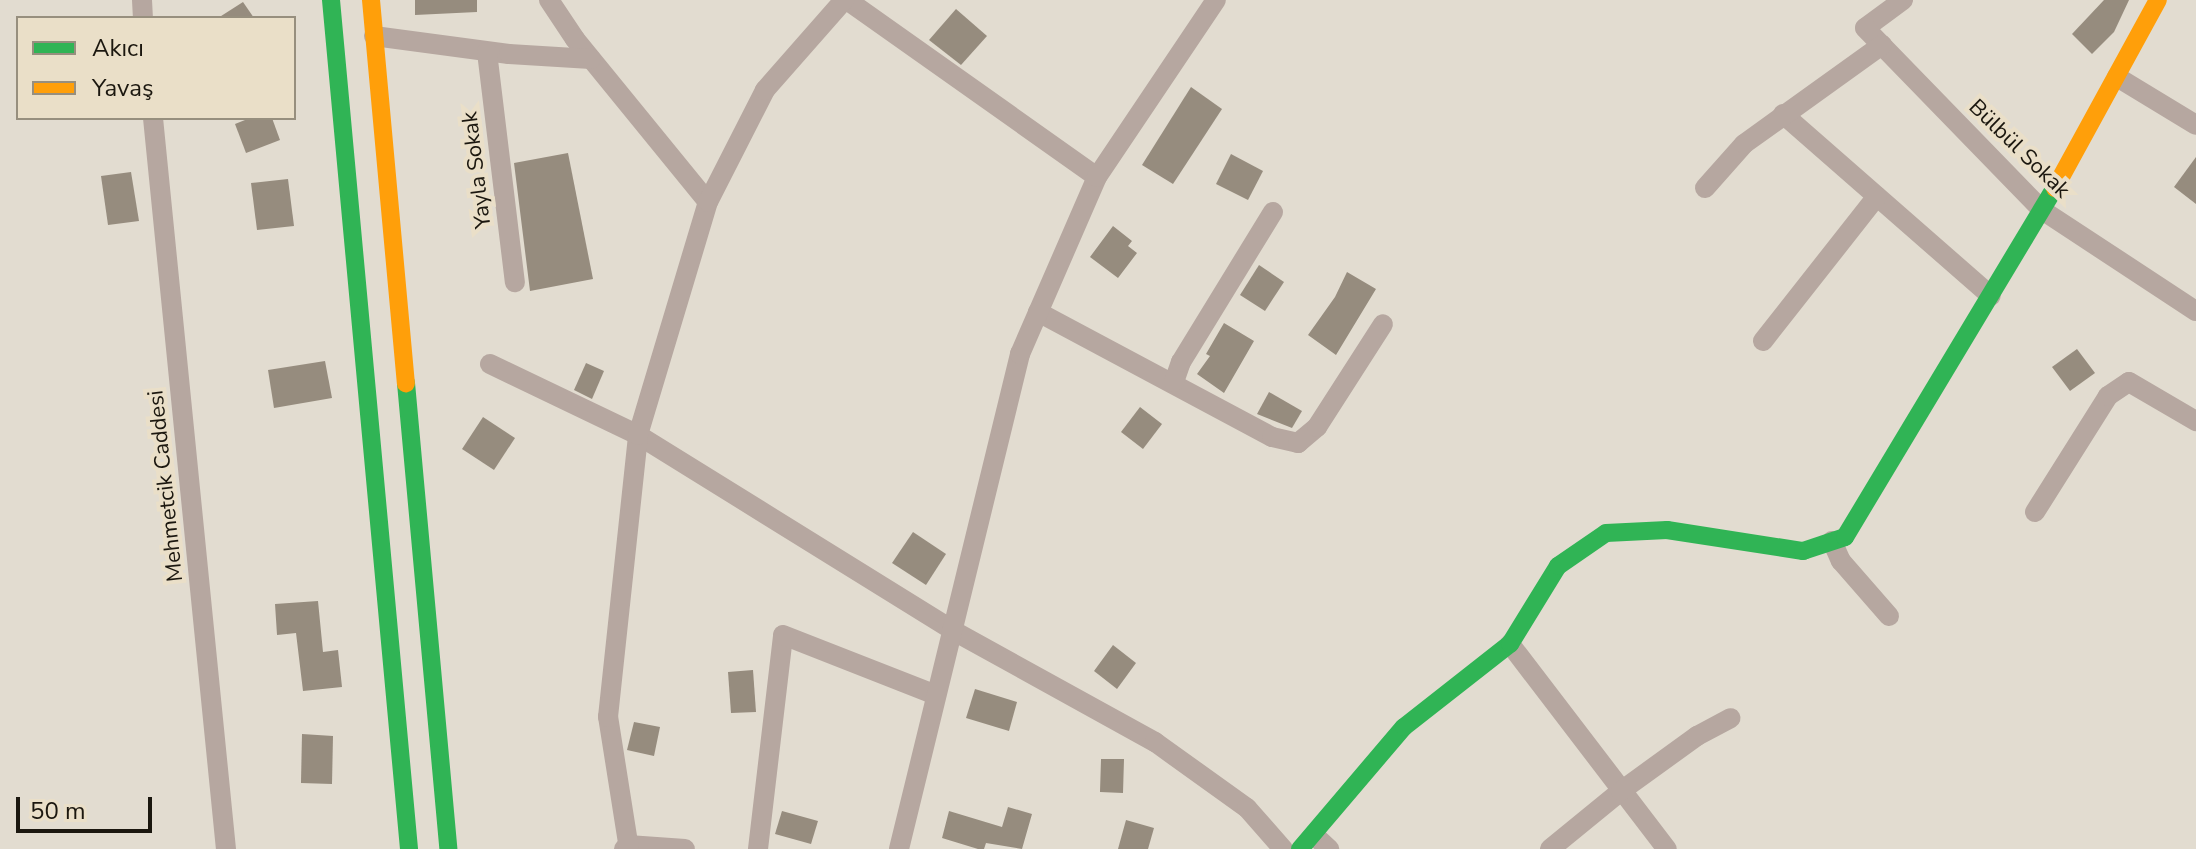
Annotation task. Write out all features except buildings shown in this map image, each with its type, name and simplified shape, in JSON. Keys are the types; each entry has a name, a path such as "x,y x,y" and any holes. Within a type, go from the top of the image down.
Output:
{"main road":[{"path":"331,0 409,849"},
{"path":"371,0 448,849"},
{"path":"1307,842 1404,727 1510,644 1558,566 1606,533 1667,530 1803,551 1845,537 2042,210 2158,0"}],"street":[{"path":"549,0 591,59 708,202"},
{"path":"685,849 627,848 608,717 638,435 708,202 765,90 845,0 1097,177"},
{"path":"899,849 1020,354 1097,177 1216,0"},
{"path":"1705,188 1744,144 1882,45 1865,28 1903,0"},
{"path":"374,36 487,52 591,59"},
{"name":"Bülbül Sokak","path":"1882,45 2042,210 2196,311"},
{"name":"Yayla Sokak","path":"487,52 515,282"},
{"path":"2117,77 2196,125"},
{"path":"1783,114 1991,296"},
{"name":"Mehmetcik Caddesi","path":"153,120 226,849"},
{"path":"1763,341 1877,196"},
{"path":"1174,382 1181,362 1273,212"},
{"path":"1038,312 1272,437 1298,443 1317,427 1383,324"},
{"path":"490,364 638,435 952,630 1155,742 1247,808 1283,849"},
{"path":"2035,512 2108,396 2129,382 2196,421"},
{"path":"1832,541 1841,561 1889,616"},
{"path":"758,849 783,635 936,695"},
{"path":"1510,644 1667,849"},
{"path":"1550,849 1621,791 1697,736 1731,718"},
{"path":"1307,842 1329,849"}],"traffic: fast":[{"path":"331,0 409,849"},
{"path":"1300,849 1404,727 1510,644 1558,566 1606,533 1667,530 1803,551 1845,537 2055,188"},
{"path":"406,383 448,849"}],"traffic: slow":[{"path":"371,0 406,383"},
{"path":"2055,188 2158,0"}]}
